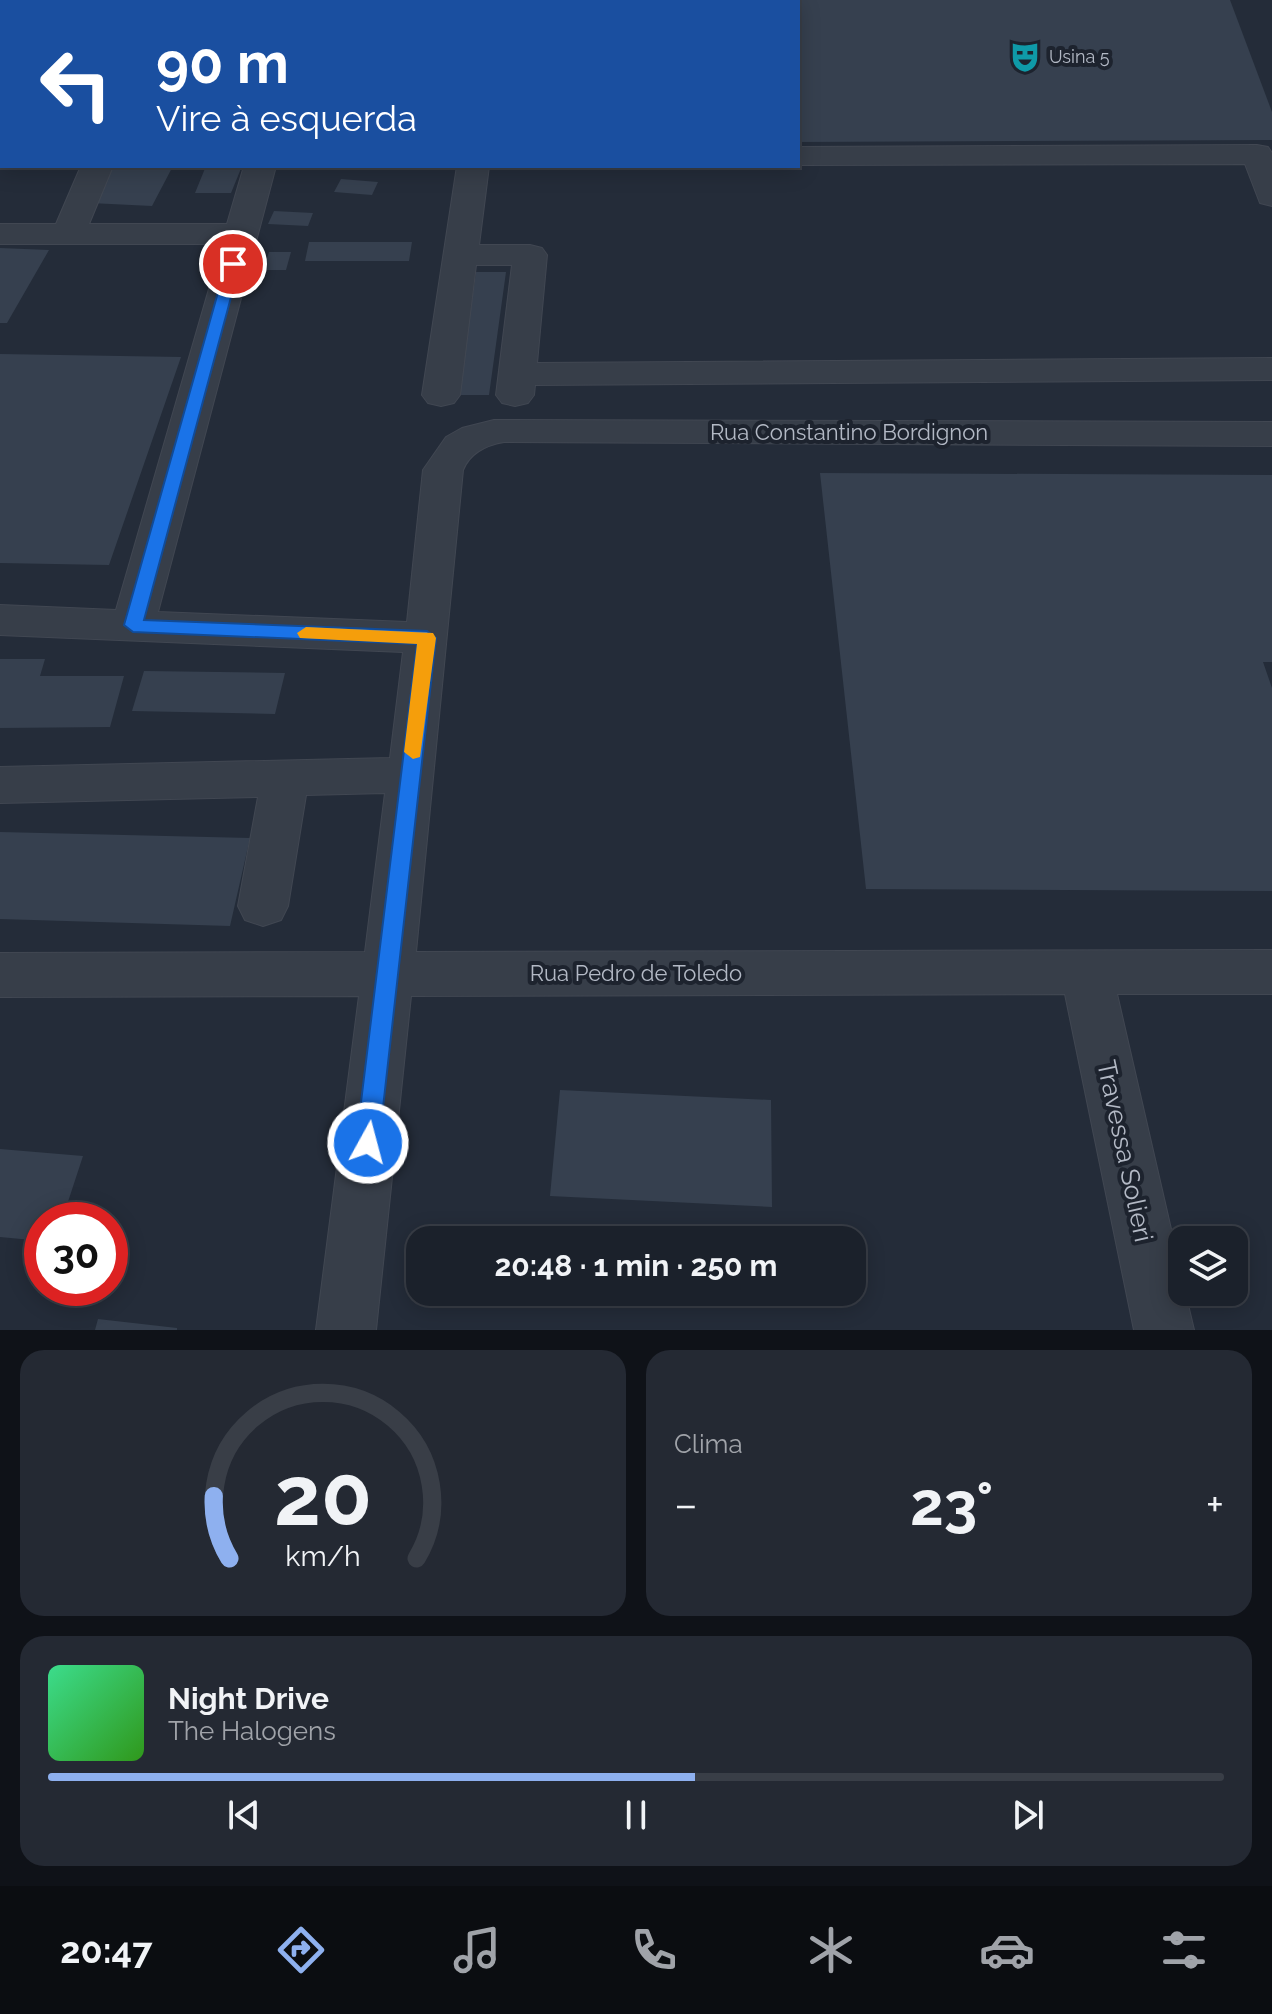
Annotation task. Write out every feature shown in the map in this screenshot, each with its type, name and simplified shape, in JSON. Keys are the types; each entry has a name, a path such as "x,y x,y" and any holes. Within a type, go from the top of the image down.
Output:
{"street":[{"path":"800,156 1257,154 1272,196"},
{"path":"68,234 96,168"},
{"path":"133,625 259,168"},
{"path":"441,395 473,168"},
{"path":"0,234 241,234"},
{"path":"460,255 530,255 516,384 1272,369"},
{"name":"Rua Constantino Bordignon","path":"427,638 443,470 447,460 464,442 504,430 1272,434"},
{"path":"0,620 427,638 346,1330"},
{"path":"0,785 411,775"},
{"path":"263,906 285,779"},
{"name":"Travessa Solieri","path":"1086,972 1164,1330"},
{"name":"Rua Pedro de Toledo","path":"0,975 1272,972"}],"building":[{"name":"Usina 5","path":"800,0 1230,0 1272,112 1272,140 800,142"},
{"path":"110,168 172,168 152,206 90,203"},
{"path":"205,168 241,168 231,193 195,193"},
{"path":"341,179 378,182 372,195 334,192"},
{"path":"274,211 313,213 308,226 268,224"},
{"path":"309,242 412,242 409,261 305,261"},
{"path":"0,248 49,250 7,323 0,323"},
{"path":"269,252 291,252 286,270 263,270"},
{"path":"476,272 506,272 489,395 459,395"},
{"path":"0,354 181,357 109,565 0,563"},
{"path":"820,473 1272,475 1272,662 1263,662 1272,688 1272,891 866,889"},
{"path":"0,659 45,659 40,676 124,676 110,727 0,728"},
{"path":"144,671 285,673 275,714 132,711"},
{"path":"0,832 250,838 230,926 0,919"},
{"path":"560,1090 771,1100 772,1207 550,1196"},
{"path":"0,1149 83,1156 68,1202 24,1202 24,1239 0,1237"},
{"path":"98,1319 177,1328 177,1330 95,1330"}],"slow traffic":[{"path":"306,633 427,638 413,752"}],"place":[{"name":"Usina 5","path":"1025,57"}],"route":[{"path":"233,264 133,625 427,638 368,1143"}]}
